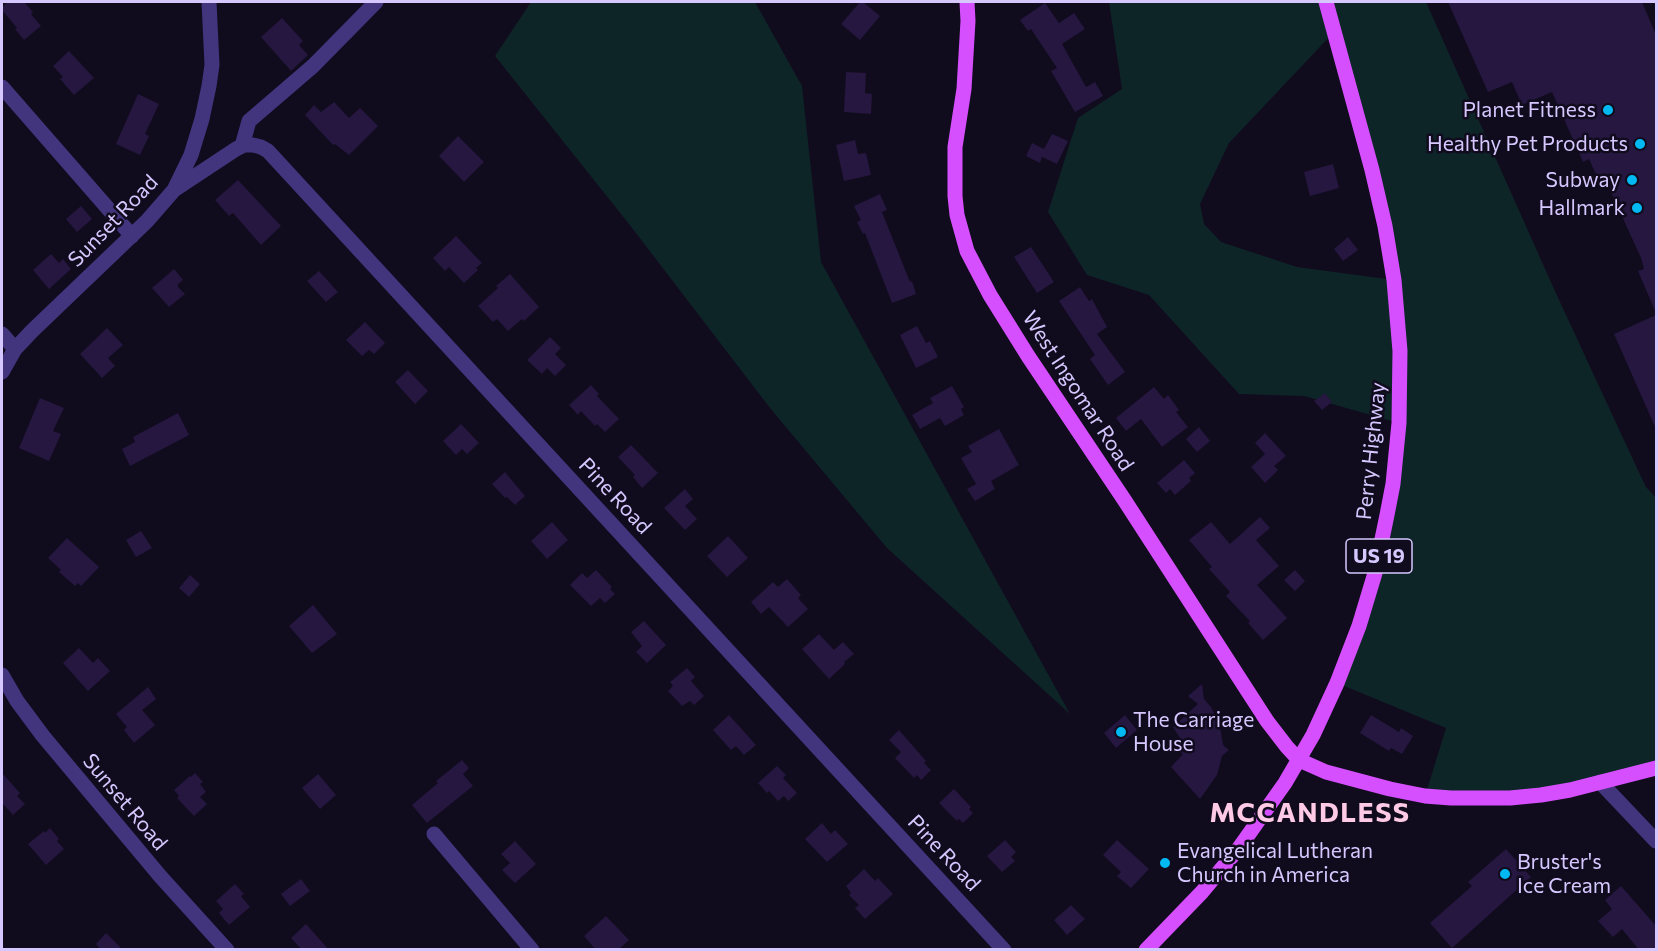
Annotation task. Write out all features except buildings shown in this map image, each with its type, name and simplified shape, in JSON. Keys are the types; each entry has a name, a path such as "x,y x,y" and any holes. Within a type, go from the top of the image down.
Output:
{"main road":[{"name":"West Ingomar Road","path":"967,2 964,89 956,147 955,196 957,215 967,251 990,295 1035,366 1267,721 1299,760"},
{"name":"Perry Highway","path":"1146,949 1202,892 1239,848 1270,806 1313,735 1348,655 1367,600 1388,515 1399,423 1399,339 1394,280 1372,170 1326,2"},
{"path":"1299,760 1326,772 1425,796 1478,799 1510,798 1570,790 1656,768"}],"street":[{"name":"Sunset Road","path":"2,372 15,350 32,331 132,236 174,190 191,155 209,86 212,56 210,2"},
{"path":"174,190 226,154 242,146 249,121 313,66 376,2"},
{"path":"2,87 132,236"},
{"name":"Pine Road","path":"242,146 261,147 276,159 1004,950"},
{"path":"2,334 15,350"},
{"name":"Sunset Road","path":"2,675 35,727 108,816 227,950"},
{"path":"2,690 17,701"},
{"path":"1600,782 1656,841"},
{"path":"434,834 532,950"}],"green space":[{"path":"531,2 755,2 802,86 821,262 1070,714 887,548 770,408 629,224 495,56"},
{"path":"1109,2 1426,2 1636,466 1646,487 1656,498 1656,768 1570,790 1425,796 1446,728 1337,683 1359,626 1399,423 1304,396 1239,394 1149,295 1087,275 1048,212 1078,118 1122,89","holes":["1334,32 1394,280 1297,267 1221,242 1204,224 1200,204 1229,143"]}],"place":[{"name":"Planet Fitness","path":"1608,110"},
{"name":"Healthy Pet Products","path":"1640,144"},
{"name":"Subway","path":"1632,180"},
{"name":"Hallmark","path":"1637,208"},
{"name":"The Carriage House","path":"1121,732"},
{"name":"Evangelical Lutheran Church in America","path":"1165,863"},
{"name":"Bruster's Ice Cream","path":"1505,874"}],"district":[{"name":"MCCANDLESS","path":"1310,813"}]}
